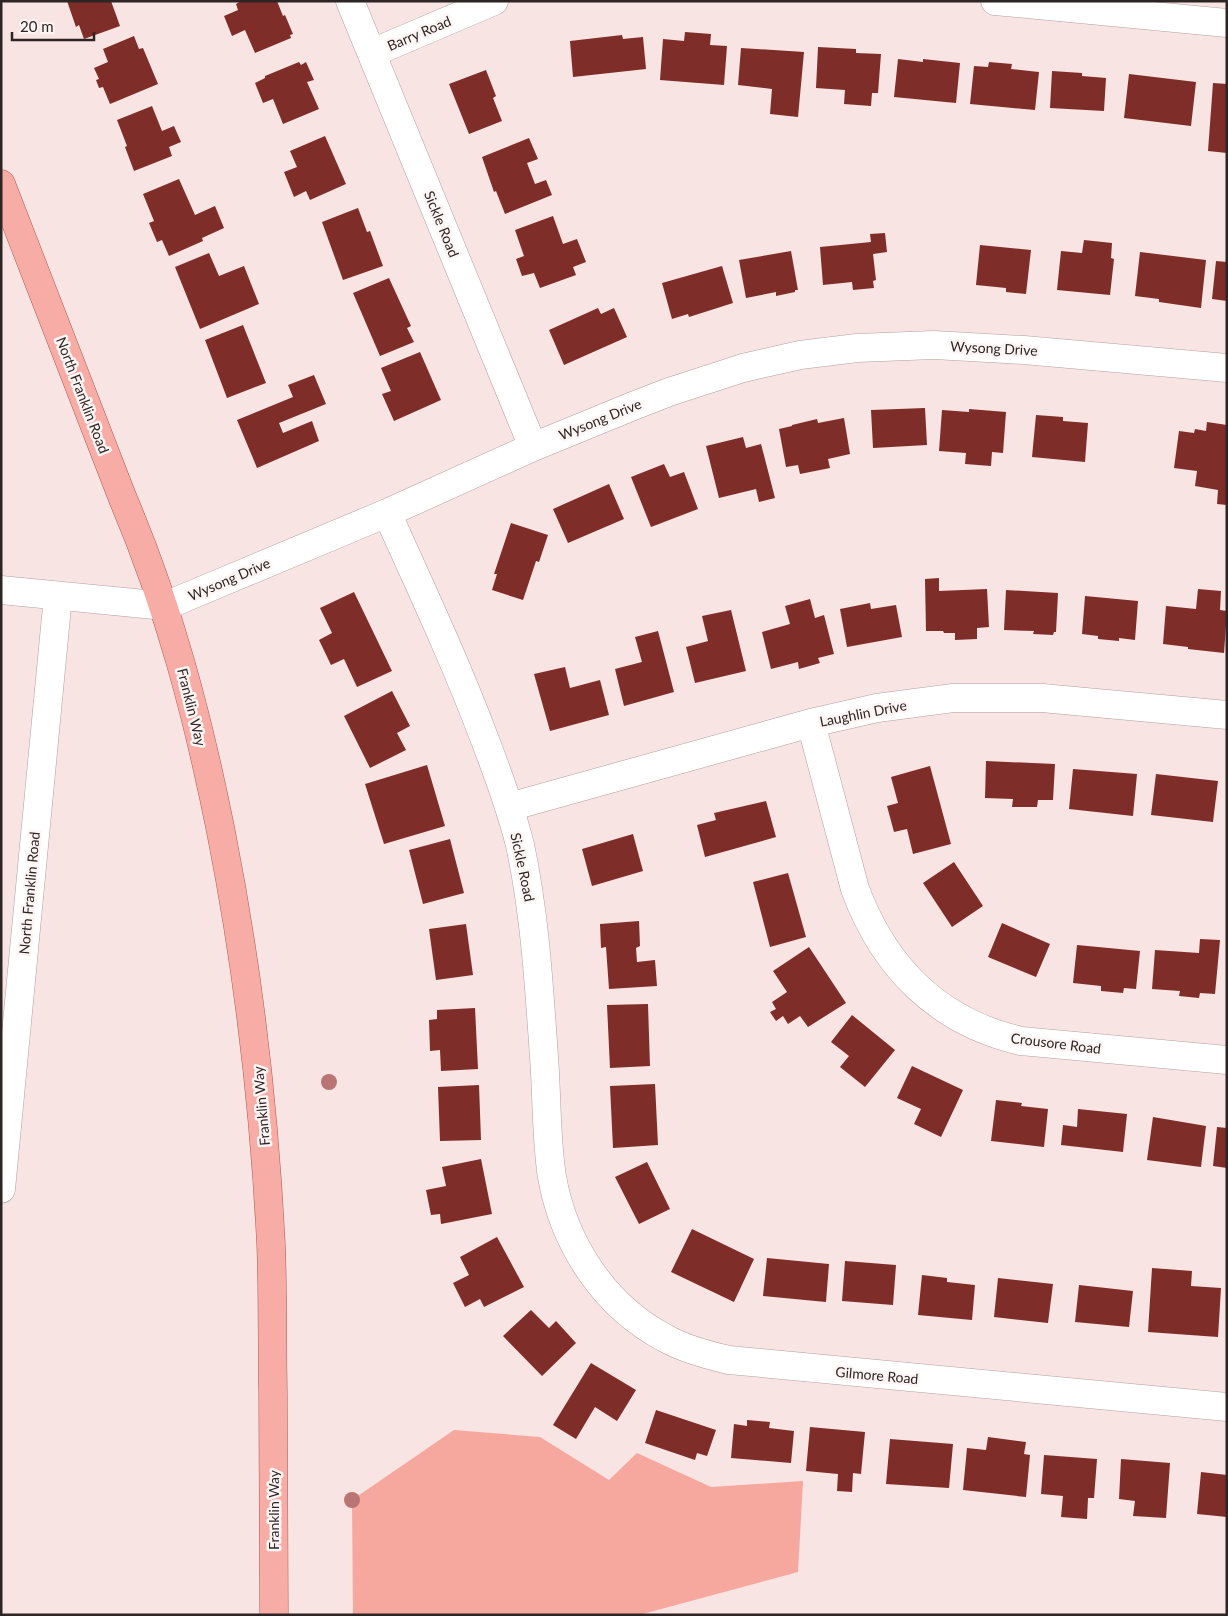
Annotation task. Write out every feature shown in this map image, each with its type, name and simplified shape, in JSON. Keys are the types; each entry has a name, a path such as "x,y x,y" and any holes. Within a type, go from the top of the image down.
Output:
{"main road":[{"name":"North Franklin Road","path":"1,184 165,606"},
{"name":"Franklin Way","path":"165,606 205,755 234,902 250,1006 260,1097 271,1267 274,1615"}],"street":[{"name":"Sickle Road","path":"350,1 533,447"},
{"name":"Barry Road","path":"372,52 494,1"},
{"path":"995,1 1227,22"},
{"name":"Wysong Drive","path":"1,590 165,606 387,513 533,447 644,401 716,376 772,360 832,350 934,345 985,347 1227,368"},
{"name":"Sickle Road","path":"387,513 464,685 509,807 519,844 527,882 536,946 553,1179 563,1218 573,1242"},
{"name":"North Franklin Road","path":"1,1190 58,596"},
{"name":"Laughlin Drive","path":"509,807 811,723 877,708 953,698 1042,698 1227,715"},
{"name":"Crousore Road","path":"811,723 855,888 864,913 890,958 926,994 947,1010 969,1023 995,1034 1015,1039 1227,1060"},
{"name":"Gilmore Road","path":"573,1242 590,1272 620,1306 634,1318 669,1340 693,1350 729,1360 1227,1407"}],"shaded area":[{"path":"454,1430 540,1437 609,1480 637,1453 711,1487 803,1481 798,1572 639,1615 353,1615 352,1500"}],"building":[{"path":"67,1 111,1 120,26 84,39 79,25 76,27"},
{"path":"241,1 277,1 293,34 290,35 291,38 255,53 245,30 232,36 224,16 238,10 236,4"},
{"path":"685,32 711,34 710,45 727,46 724,85 660,80 663,39 684,41"},
{"path":"622,35 623,39 643,37 646,69 573,77 570,41"},
{"path":"134,36 139,49 143,48 158,84 110,104 103,87 99,88 96,80 99,79 94,68 108,62 103,49"},
{"path":"818,47 856,49 856,53 881,54 878,93 872,93 871,106 844,104 845,90 816,88"},
{"path":"741,48 804,52 798,117 770,114 772,89 738,85"},
{"path":"898,59 923,62 923,59 960,63 956,103 894,97"},
{"path":"299,62 301,65 306,62 314,80 307,82 319,109 283,124 273,99 263,103 255,83 265,78 265,76"},
{"path":"989,62 1012,64 1011,69 1039,72 1035,110 970,104 974,66 988,67"},
{"path":"486,70 496,96 493,98 502,121 469,134 449,84"},
{"path":"1052,71 1082,73 1082,76 1106,78 1104,111 1050,108"},
{"path":"1129,74 1196,82 1191,126 1124,118"},
{"path":"1213,83 1227,84 1227,153 1208,151"},
{"path":"152,106 162,131 174,126 181,142 169,147 172,156 134,171 117,120"},
{"path":"325,136 346,184 310,200 306,191 294,197 284,172 297,167 290,151"},
{"path":"529,138 538,159 527,163 535,184 546,180 552,195 505,214 496,191 494,192 482,157"},
{"path":"179,179 195,215 215,206 224,228 202,238 203,241 169,256 162,240 157,242 149,223 154,221 143,194"},
{"path":"358,208 367,232 370,231 383,266 343,280 322,222"},
{"path":"553,216 563,244 577,239 586,262 573,267 576,275 540,288 534,273 522,276 516,259 524,256 515,230"},
{"path":"885,233 887,252 873,254 876,280 873,281 874,288 853,290 852,282 823,285 820,247 871,242 870,234"},
{"path":"1084,240 1112,243 1111,258 1114,259 1110,295 1057,290 1061,251 1082,253"},
{"path":"980,245 1031,250 1026,294 1006,292 1006,288 976,285"},
{"path":"791,251 798,290 776,296 776,292 746,298 739,260"},
{"path":"1140,252 1206,260 1201,308 1159,302 1159,299 1135,296"},
{"path":"209,253 219,276 244,266 259,304 200,329 175,267"},
{"path":"1216,261 1227,262 1227,301 1212,299"},
{"path":"722,266 733,303 689,317 688,314 672,319 662,283"},
{"path":"389,278 411,326 407,328 414,342 380,356 353,293"},
{"path":"598,308 601,314 614,308 627,337 564,365 549,330"},
{"path":"243,325 266,383 227,398 205,340"},
{"path":"420,352 441,400 394,421 382,394 391,391 381,368"},
{"path":"314,375 326,404 279,423 283,433 312,421 319,441 257,468 237,420 293,397 288,385"},
{"path":"925,408 927,445 873,448 871,410"},
{"path":"969,409 1006,412 1003,453 992,452 991,466 965,464 966,453 939,451 942,410 969,412"},
{"path":"1036,415 1063,417 1063,421 1088,423 1085,462 1032,457"},
{"path":"844,418 850,454 828,459 830,468 800,474 798,465 786,467 779,429 817,419 818,423"},
{"path":"1207,422 1227,425 1227,505 1217,504 1218,490 1195,486 1197,471 1174,468 1179,431 1194,433 1195,429 1206,431"},
{"path":"743,437 746,448 761,444 775,498 759,502 756,489 719,498 706,446"},
{"path":"664,464 670,477 684,472 698,509 651,527 631,477"},
{"path":"609,484 624,519 568,543 553,509"},
{"path":"511,523 548,535 539,562 536,561 523,600 492,590 497,574 494,574"},
{"path":"939,578 939,591 987,589 989,627 977,628 977,639 955,640 955,633 926,631 925,579"},
{"path":"1198,589 1221,591 1220,610 1227,611 1224,653 1163,644 1166,606 1196,609"},
{"path":"1006,590 1058,593 1056,632 1053,635 1033,634 1034,631 1004,630"},
{"path":"354,592 392,671 357,687 344,659 331,665 319,640 332,633 320,608"},
{"path":"1085,596 1138,601 1135,640 1119,638 1119,641 1098,639 1098,636 1082,634"},
{"path":"810,599 815,618 824,615 834,654 818,658 820,663 799,669 798,662 771,669 762,632 790,624 785,606"},
{"path":"870,603 871,609 896,605 902,637 847,647 840,609"},
{"path":"731,610 746,671 695,683 686,647 708,641 702,616"},
{"path":"658,631 674,692 624,706 615,669 642,662 635,637"},
{"path":"565,667 570,688 600,680 609,715 550,731 534,674"},
{"path":"392,691 410,726 397,733 406,750 370,768 344,716"},
{"path":"986,761 1055,764 1053,800 1038,800 1037,807 1012,807 1013,799 985,798"},
{"path":"427,765 445,826 384,844 365,784"},
{"path":"930,766 951,844 913,854 907,829 894,832 887,806 898,803 891,777"},
{"path":"1073,769 1137,774 1133,816 1069,809"},
{"path":"1156,774 1218,781 1213,822 1151,815"},
{"path":"766,801 776,837 705,857 697,825 716,820 714,813"},
{"path":"633,834 643,871 592,886 582,849"},
{"path":"450,839 464,893 423,904 409,850"},
{"path":"954,862 983,906 952,927 923,883"},
{"path":"788,873 806,937 770,947 753,882"},
{"path":"639,921 640,946 636,948 637,962 655,960 657,986 609,989 606,947 601,948 600,924"},
{"path":"1002,923 1050,944 1036,977 988,957"},
{"path":"466,924 473,975 436,980 429,929"},
{"path":"1200,939 1220,940 1215,994 1200,993 1199,998 1179,996 1180,991 1152,989 1155,950 1199,953"},
{"path":"1077,945 1140,951 1136,989 1124,988 1123,993 1101,991 1101,986 1073,983"},
{"path":"809,947 846,1003 808,1027 800,1016 788,1024 783,1016 776,1021 770,1012 776,1009 772,1002 787,992 773,971"},
{"path":"648,1004 650,1066 610,1068 607,1005"},
{"path":"475,1008 478,1069 441,1071 440,1050 430,1051 429,1020 437,1019 437,1010"},
{"path":"852,1015 895,1050 865,1087 840,1067 849,1056 831,1042"},
{"path":"912,1066 963,1090 941,1137 914,1124 921,1109 897,1098"},
{"path":"655,1084 658,1145 613,1148 610,1086"},
{"path":"479,1085 481,1140 440,1141 438,1087"},
{"path":"996,1100 1022,1103 1021,1106 1048,1109 1044,1147 991,1141"},
{"path":"1078,1109 1127,1114 1123,1152 1061,1145 1063,1125 1077,1127"},
{"path":"1153,1117 1206,1126 1201,1167 1147,1160"},
{"path":"1217,1127 1227,1128 1227,1168 1213,1166"},
{"path":"481,1159 492,1214 441,1224 440,1214 431,1215 426,1190 446,1186 442,1167"},
{"path":"647,1162 670,1209 639,1224 615,1177"},
{"path":"692,1229 754,1259 734,1302 671,1272"},
{"path":"497,1237 524,1287 484,1307 480,1299 465,1307 453,1283 469,1275 460,1257"},
{"path":"767,1258 829,1264 826,1302 763,1296"},
{"path":"845,1261 896,1265 893,1305 842,1301"},
{"path":"1152,1268 1192,1271 1191,1286 1221,1288 1218,1337 1148,1332"},
{"path":"922,1275 947,1278 947,1282 975,1285 972,1320 918,1315"},
{"path":"998,1278 1053,1284 1048,1323 994,1317"},
{"path":"1079,1285 1133,1291 1129,1327 1075,1322"},
{"path":"531,1310 549,1328 556,1321 576,1343 542,1376 503,1336"},
{"path":"591,1363 636,1390 617,1421 595,1407 576,1439 553,1425"},
{"path":"656,1410 716,1430 707,1456 697,1453 695,1460 645,1443"},
{"path":"747,1420 770,1422 769,1428 794,1431 791,1463 731,1458 734,1424 747,1426"},
{"path":"810,1427 865,1432 861,1474 853,1473 852,1492 837,1491 838,1474 806,1471"},
{"path":"988,1437 1026,1442 1024,1454 1030,1455 1026,1497 963,1490 967,1448 986,1450"},
{"path":"890,1439 953,1444 949,1488 886,1484"},
{"path":"1044,1455 1097,1459 1094,1498 1088,1498 1087,1519 1061,1517 1063,1496 1041,1494"},
{"path":"1121,1459 1170,1463 1166,1518 1133,1516 1135,1501 1119,1499"},
{"path":"1201,1472 1227,1475 1227,1517 1197,1514"}]}
